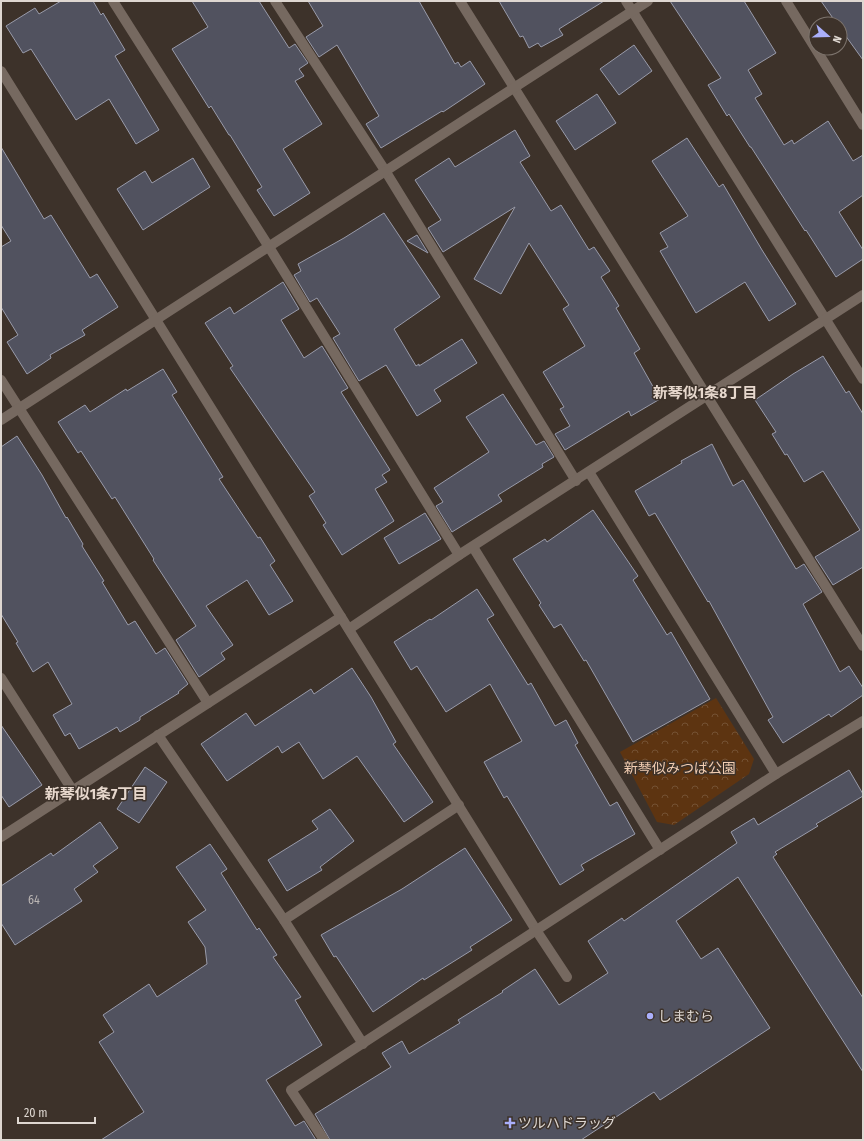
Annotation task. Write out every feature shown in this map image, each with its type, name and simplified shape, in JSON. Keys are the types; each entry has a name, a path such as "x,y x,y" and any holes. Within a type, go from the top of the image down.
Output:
{"street":[{"path":"114,1 269,247 459,556"},
{"path":"275,1 386,172 576,481"},
{"path":"460,1 863,646"},
{"path":"626,1 863,379"},
{"path":"1,420 648,1"},
{"path":"786,1 863,125"},
{"path":"1,71 536,930 567,977"},
{"path":"349,629 459,556 863,295"},
{"path":"1,380 18,409 208,703"},
{"path":"589,472 776,774"},
{"path":"473,547 660,850"},
{"path":"1,837 341,617"},
{"path":"1,678 73,791"},
{"path":"324,1140 291,1090 776,774 863,721"},
{"path":"158,735 284,920 363,1044"},
{"path":"284,920 459,805"}],"green space":[{"name":"新琴似みつば公園","path":"716,698 754,759 749,774 674,825 657,822 620,752"}],"building":[{"path":"61,1 93,1 101,15 103,13 125,50 115,56 159,130 136,144 109,99 76,120 31,49 23,53 6,26 35,8 39,14"},
{"path":"192,1 259,1 289,48 295,44 308,63 299,69 304,76 295,81 322,124 283,149 310,193 274,216 257,190 262,187 230,135 211,106 209,108 172,49 208,27"},
{"path":"308,1 419,1 455,64 458,62 461,67 470,61 485,84 443,112 442,111 381,148 366,124 379,116 337,45 319,57 306,37 323,26"},
{"path":"499,1 604,1 559,29 563,35 541,47 538,43 529,48 523,36 520,37"},
{"path":"670,1 744,1 776,53 748,70 762,94 755,98 784,145 792,140 794,144 828,121 853,161 863,155 863,195 839,212 863,250 863,259 836,277 729,114 727,116 708,85 721,78"},
{"path":"821,1 863,1 863,60 848,39 848,16 831,16"},
{"path":"634,45 652,71 619,95 600,69"},
{"path":"597,94 616,123 575,150 556,121"},
{"path":"515,130 530,156 520,162 551,211 561,205 589,250 594,247 610,271 601,277 619,306 616,308 640,349 634,353 660,399 631,416 629,411 565,450 555,434 570,426 560,409 564,407 543,372 585,346 563,309 569,305 529,243 501,294 474,279 515,207 443,252 428,228 441,220 415,180 449,158 455,167"},
{"path":"687,138 719,187 723,184 796,304 769,321 745,282 696,313 660,251 668,247 660,233 688,216 652,161"},
{"path":"1,147 44,219 51,215 90,278 97,274 118,307 82,330 85,335 50,355 51,358 27,374 7,342 18,335 1,307 1,247 11,241 1,225"},
{"path":"193,158 210,187 143,230 117,189 145,171 152,183"},
{"path":"384,213 440,297 394,329 416,366 419,364 419,366 462,339 477,363 434,390 441,401 417,416 386,365 359,381 333,338 340,334 317,298 310,302 294,275 301,271 298,264"},
{"path":"417,235 428,253 407,241"},
{"path":"283,282 299,309 281,320 304,358 322,346 348,388 341,392 390,470 382,475 387,482 375,489 394,521 342,555 323,525 326,523 309,496 315,492 230,368 233,366 205,323 230,307 234,314"},
{"path":"823,356 846,393 849,391 863,414 863,567 833,585 815,557 860,530 823,471 804,482 787,454 785,455 772,434 776,432 755,400"},
{"path":"163,369 177,392 172,395 223,477 219,479 275,561 270,565 293,601 269,615 247,580 206,606 233,645 221,653 225,659 199,677 176,640 196,626 153,560 154,559 115,497 112,499 81,451 78,453 58,422 85,405 90,412 126,389 127,391"},
{"path":"503,394 536,445 544,441 554,457 542,464 543,467 498,495 502,501 452,532 436,506 443,502 434,488 489,452 466,417"},
{"path":"17,436 83,544 82,546 104,581 102,582 128,625 135,621 156,654 165,648 188,684 178,692 179,693 140,717 140,720 120,732 117,727 79,749 70,733 65,736 53,715 72,704 48,662 33,672 16,643 18,642 1,614 1,447"},
{"path":"712,444 733,486 743,480 796,569 804,564 822,592 803,604 840,672 849,666 863,688 863,695 831,717 829,714 783,743 768,720 773,717 709,601 708,602 655,513 649,516 635,491 682,463 681,461"},
{"path":"593,510 638,576 633,580 667,635 671,632 710,699 633,742 586,660 584,661 561,624 554,628 539,605 541,603 513,559 545,539 547,542"},
{"path":"425,513 441,539 399,564 384,538"},
{"path":"477,589 494,615 487,619 528,685 531,683 555,726 566,720 578,743 575,745 610,806 617,802 635,834 581,865 584,870 560,885 507,796 504,798 484,762 522,741 490,684 446,712 417,666 411,670 394,642 430,619 431,620"},
{"path":"352,668 371,697 396,742 393,744 433,802 404,822 357,756 323,779 299,742 282,753 278,746 227,781 201,744 246,713 255,726 311,689 314,694"},
{"path":"1,725 42,785 9,807 1,795"},
{"path":"145,767 167,782 139,823 117,809"},
{"path":"849,770 863,796 816,824 818,826 775,852 777,854 773,857 863,998 863,1072 738,877 676,921 701,959 718,948 770,1028 660,1100 654,1092 581,1140 330,1140 315,1114 391,1067 382,1053 402,1041 409,1054 460,1023 458,1020 503,992 502,991 535,969 559,1005 608,973 588,941 622,918 624,921 737,843 731,832 754,818 758,825"},
{"path":"330,809 354,841 320,867 322,870 287,891 268,860 318,829 312,821"},
{"path":"100,822 118,848 93,866 98,872 74,889 82,901 15,945 1,923 1,886 51,853 53,856"},
{"path":"210,844 227,869 221,873 257,930 259,928 277,955 273,957 301,997 295,1000 322,1045 266,1080 295,1126 304,1121 316,1140 101,1140 144,1112 99,1042 114,1032 103,1015 149,984 157,997 207,964 205,947 188,922 206,910 176,867"},
{"path":"465,848 512,920 470,947 472,950 424,980 423,978 373,1012 336,956 334,957 321,935 402,889"}],"place":[{"name":"しまむら","path":"650,1016"},
{"name":"ツルハドラッグ","path":"510,1123"}],"district":[{"name":"新琴似1条8丁目","path":"705,393"},
{"name":"新琴似1条7丁目","path":"96,794"}]}
